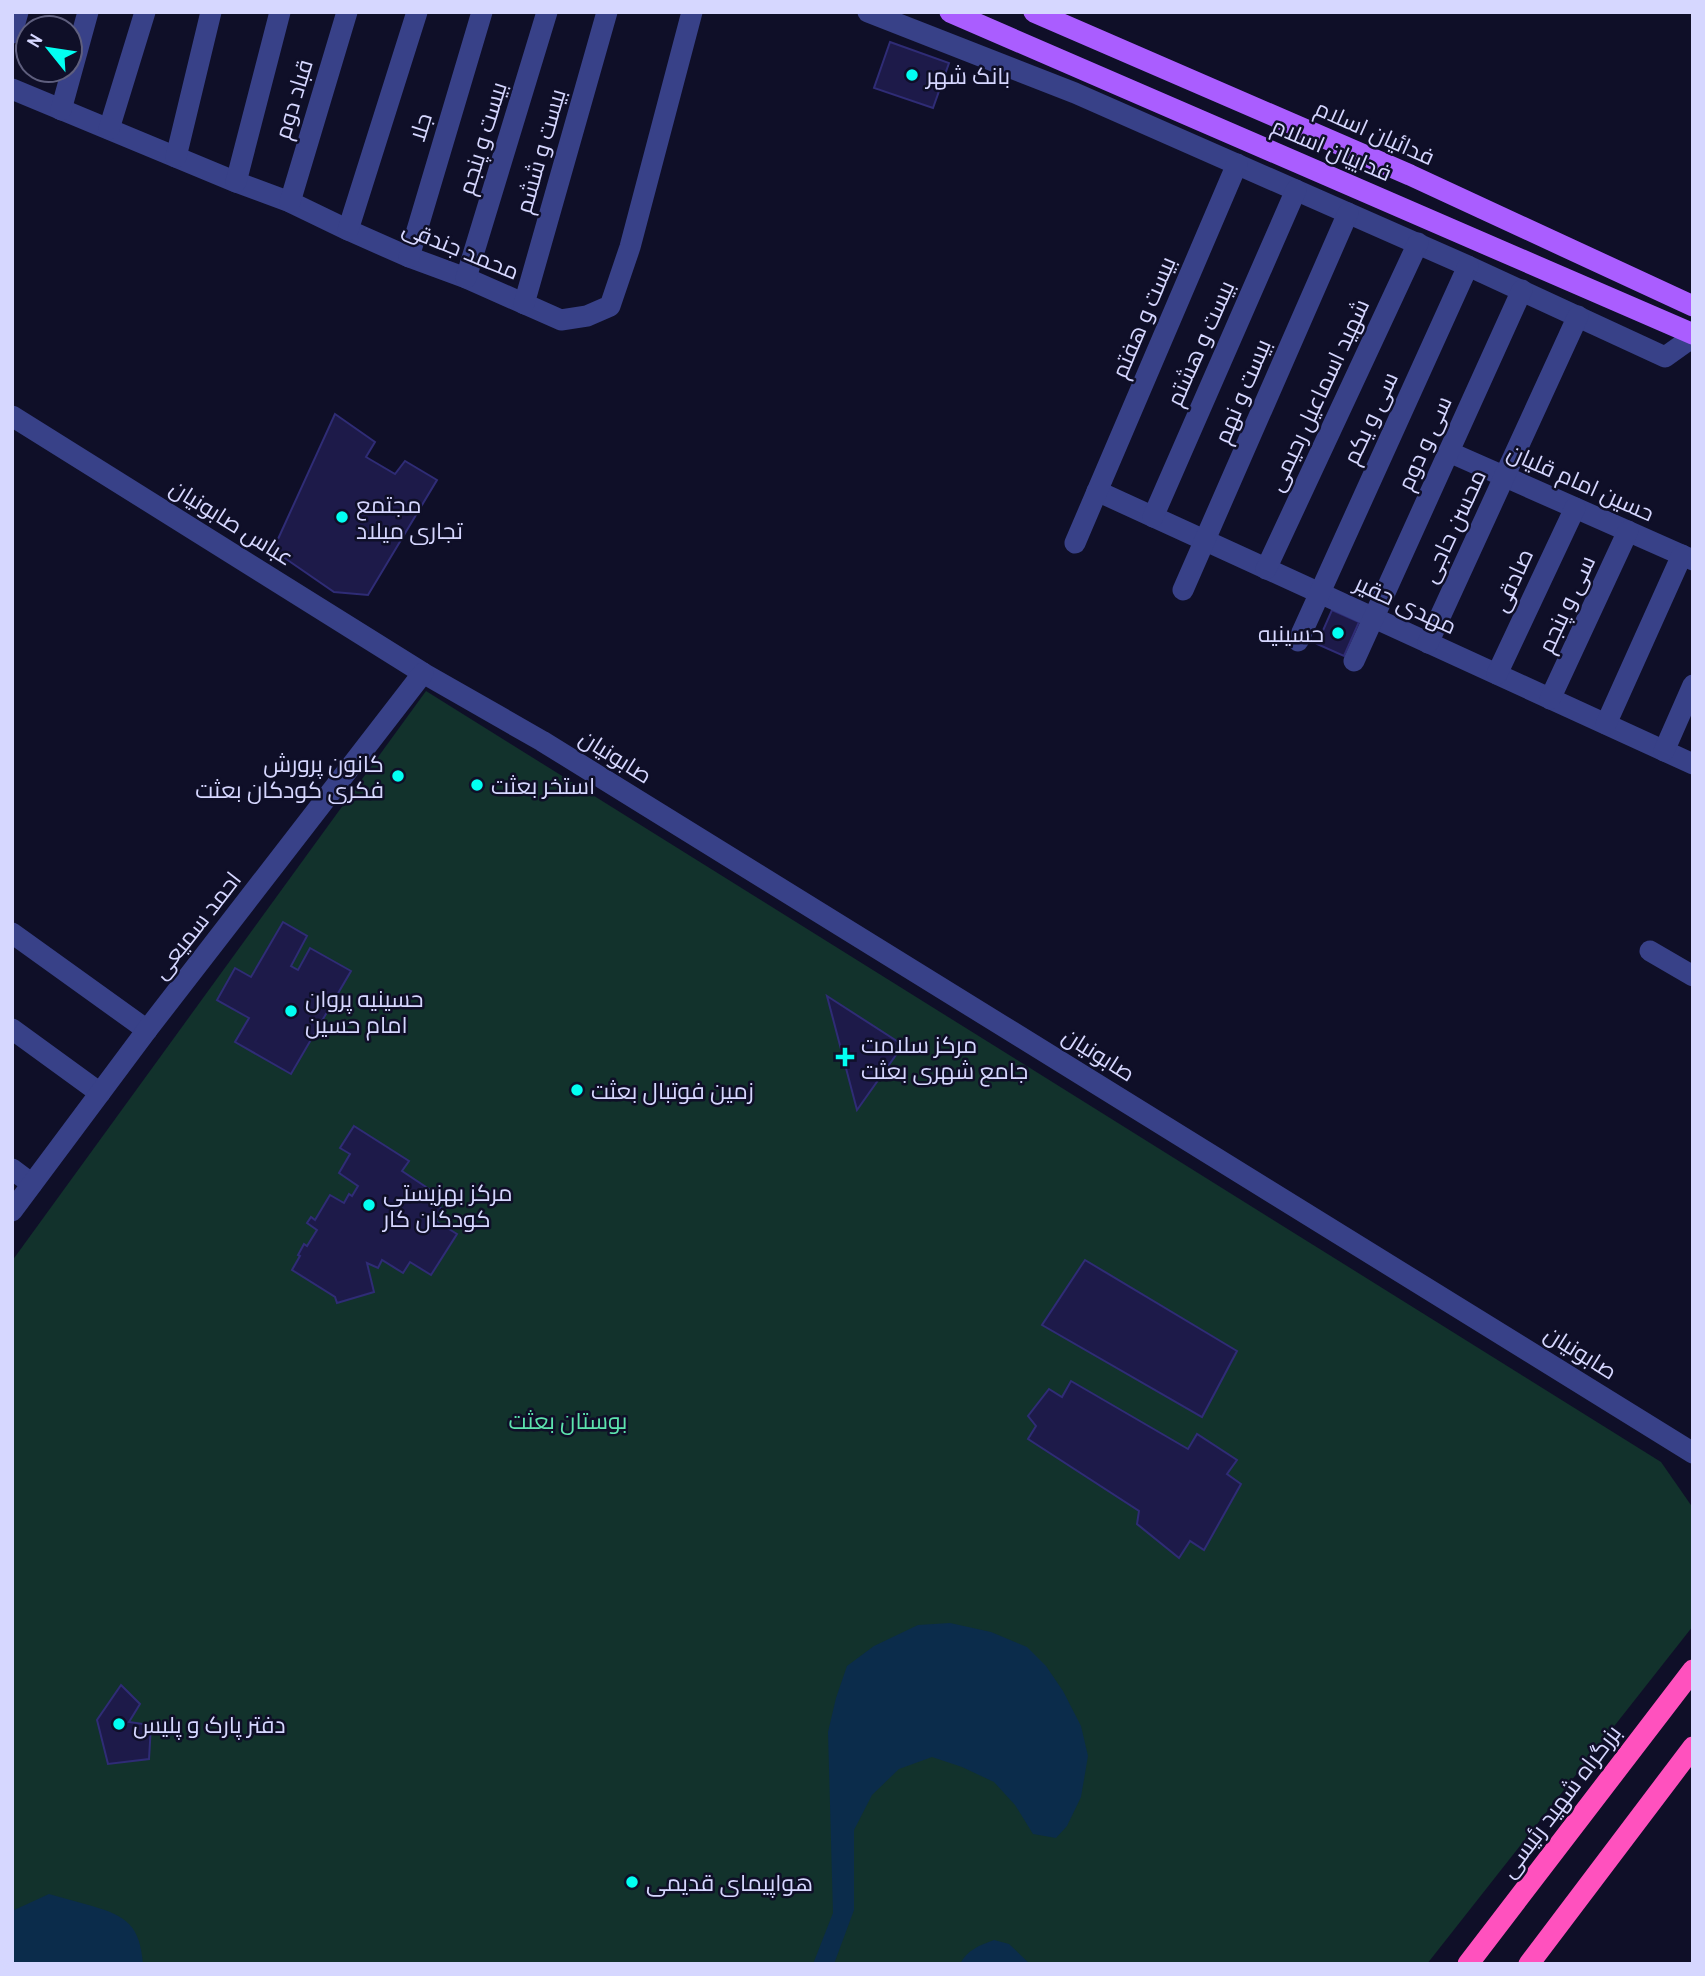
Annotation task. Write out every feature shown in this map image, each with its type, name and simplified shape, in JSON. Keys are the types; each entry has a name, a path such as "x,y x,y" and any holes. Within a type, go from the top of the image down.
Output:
{"highway":[{"name":"بزرگراه شهید رئیسی","path":"1468,1964 1692,1670"},
{"path":"1530,1964 1693,1747"}],"main road":[{"name":"فداییان اسلام","path":"950,12 1693,335"},
{"name":"فدائیان اسلام","path":"1034,12 1410,175 1693,306"},
{"path":"1410,175 1436,196 1605,284 1644,313"}],"street":[{"path":"12,33 18,12"},
{"path":"61,110 88,12"},
{"path":"109,129 145,12"},
{"path":"176,157 211,12"},
{"path":"236,182 280,12"},
{"name":"قباد دوم","path":"290,202 347,12"},
{"path":"348,230 417,12"},
{"name":"جلا","path":"408,257 482,12"},
{"name":"بیست و پنجم","path":"466,278 547,12"},
{"name":"بیست و ششم","path":"524,304 607,12"},
{"name":"محمد جندقی","path":"12,89 290,202 408,257 466,278 561,320 587,316 610,306 629,247 692,12"},
{"path":"868,12 1074,93 1468,265 1665,357 1693,335"},
{"path":"935,38 944,12"},
{"name":"بیست و هفتم","path":"1076,543 1237,164"},
{"name":"بیست و هشتم","path":"1153,517 1296,190"},
{"name":"بیست و نهم","path":"1183,590 1348,213"},
{"name":"شهید اسماعیل رحیمی","path":"1266,569 1418,243"},
{"name":"سی و یکم","path":"1298,641 1468,265"},
{"name":"سی و دوم","path":"1354,661 1522,290"},
{"name":"محسن حاجی","path":"1428,643 1578,316"},
{"name":"عباس صابونیان","path":"14,421 424,673"},
{"name":"حسین امام قلیان","path":"1449,452 1687,557"},
{"name":"مهدی حقیر","path":"1097,491 1693,764"},
{"name":"صادقی","path":"1497,674 1576,508"},
{"name":"سی و پنجم","path":"1550,699 1628,531"},
{"path":"1606,724 1687,557"},
{"name":"احمد سمیعی","path":"12,1210 147,1030 424,673"},
{"name":"صابونیان","path":"424,673 565,755 1673,1440"},
{"path":"1664,751 1693,685"},
{"path":"12,933 147,1030"},
{"path":"1650,951 1693,976"},
{"path":"12,1029 100,1093"},
{"path":"12,1169 32,1184"},
{"path":"1673,1440 1693,1453"},
{"path":"1673,1440 1693,1467"}],"green space":[{"name":"بوستان بعثت","path":"426,691 1661,1462 1693,1508 1693,1626 1427,1964 12,1964 12,1261"}],"water":[{"path":"950,1623 991,1632 1027,1647 1046,1666 1081,1726 1088,1756 1081,1797 1067,1826 1056,1838 1033,1834 1015,1805 994,1782 962,1767 932,1757 899,1769 872,1795 854,1830 854,1910 834,1964 813,1964 833,1913 828,1732 847,1666 874,1646 918,1625"},
{"path":"49,1894 104,1910 130,1924 139,1940 143,1964 12,1964 12,1911"},
{"path":"994,1940 1009,1944 1030,1964 960,1964 970,1952"}],"building":[{"name":"بانک شهر","path":"890,42 949,63 933,108 874,88"},
{"path":"335,414 375,442 366,457 395,474 405,461 437,480 368,595 334,592 273,550"},
{"name":"حسینیه","path":"1332,610 1359,622 1344,656 1317,644"},
{"path":"283,922 307,936 291,966 298,970 310,948 351,971 291,1074 235,1042 249,1018 217,1000 235,968 251,977"},
{"path":"827,996 903,1045 857,1110"},
{"path":"354,1126 409,1161 402,1171 429,1189 426,1193 435,1198 432,1203 443,1209 436,1221 457,1234 431,1275 410,1262 403,1273 382,1260 378,1268 367,1263 374,1292 337,1303 335,1297 292,1270 304,1244 307,1246 317,1230 307,1223 311,1217 315,1220 330,1195 344,1203 358,1186 339,1173 350,1154 340,1148"},
{"path":"1085,1260 1237,1351 1202,1417 1042,1325"},
{"path":"1071,1381 1188,1449 1197,1434 1237,1460 1227,1474 1241,1484 1204,1550 1190,1541 1179,1558 1137,1524 1139,1511 1028,1439 1036,1426 1028,1416 1049,1389 1062,1397"},
{"name":"دفتر پارک و پلیس","path":"121,1685 140,1704 129,1722 151,1725 149,1759 108,1764 97,1720"}],"place":[{"name":"بانک شهر","path":"912,75"},
{"name":"مجتمع تجاری میلاد","path":"342,517"},
{"name":"حسینیه","path":"1338,633"},
{"name":"کانون پرورش فکری کودکان بعثت","path":"398,776"},
{"name":"استخر بعثت","path":"477,785"},
{"name":"حسینیه پروان امام حسین","path":"291,1011"},
{"name":"مرکز سلامت جامع شهری بعثت","path":"845,1057"},
{"name":"زمین فوتبال بعثت","path":"577,1090"},
{"name":"مرکز بهزیستی کودکان کار","path":"369,1205"},
{"name":"دفتر پارک و پلیس","path":"119,1724"},
{"name":"هواپیمای قدیمی","path":"632,1882"}]}
